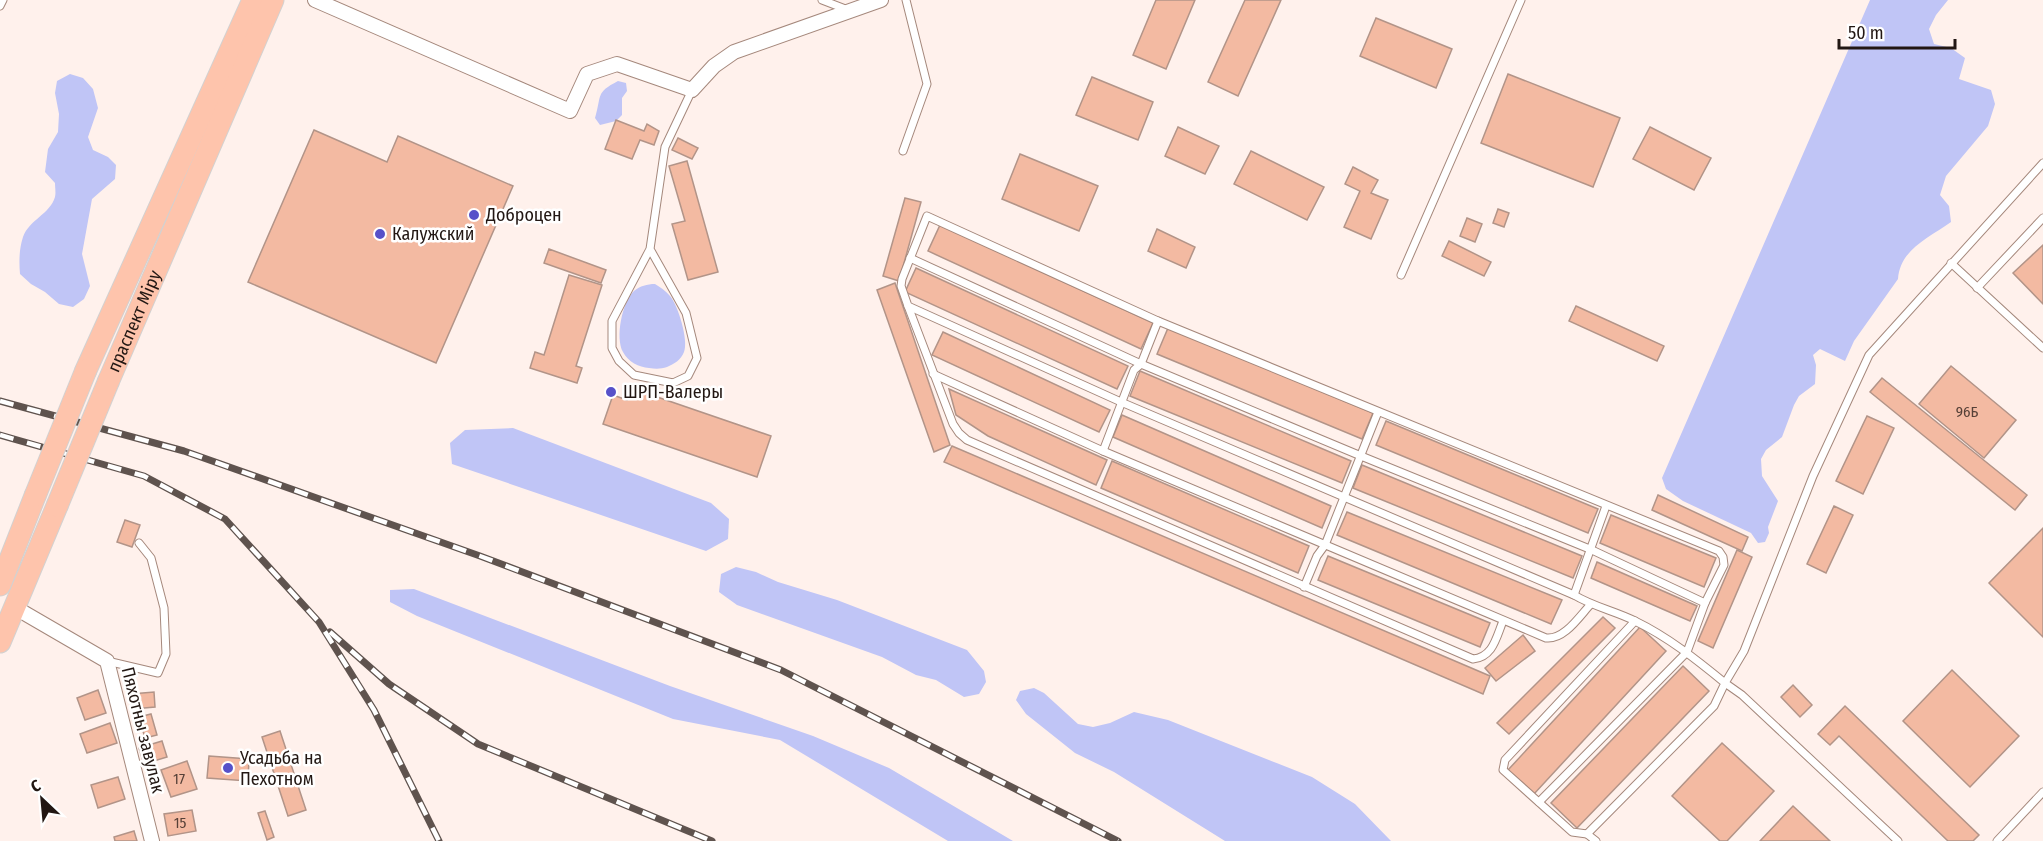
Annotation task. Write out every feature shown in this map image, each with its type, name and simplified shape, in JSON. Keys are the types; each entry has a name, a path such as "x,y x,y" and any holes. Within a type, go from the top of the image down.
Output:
{"main road":[{"name":"праспект Міру","path":"0,585 86,370 253,0"},
{"name":"праспект Міру","path":"0,642 109,380 273,0"}],"street":[{"path":"315,0 570,111 587,74 617,64 692,90 714,66 734,52 881,0"},
{"name":"Пяхотны завулак","path":"14,608 106,661 152,841"}],"lane":[{"path":"0,6 3,0"},
{"path":"822,0 851,12"},
{"path":"903,151 927,84 906,0"},
{"path":"1401,275 1521,0"},
{"path":"650,249 686,313 697,358 688,376 673,383 634,375 619,361 612,348 612,321 650,249 665,147 692,90"},
{"path":"1587,834 1714,706 1744,651 1813,476 1869,355 2043,163"},
{"path":"1503,621 1490,652 1482,658 1473,660 967,440 953,424 901,286 927,216 1158,321 1719,551 1724,565 1705,603 1687,652 1539,802"},
{"path":"1977,288 2043,218"},
{"path":"910,258 1141,364 1592,550 1705,603"},
{"path":"1951,263 2043,348"},
{"path":"908,306 1121,402 1574,595 1590,605 1635,621 1687,652 1742,694 1898,841"},
{"path":"1103,451 1134,370 1141,364 1158,321"},
{"path":"933,374 1103,451 1546,638 1554,639 1562,634 1590,605"},
{"path":"1304,587 1345,498 1378,412"},
{"path":"1574,595 1606,506"},
{"path":"106,661 158,673 166,654 164,608 151,558 139,543"},
{"path":"1596,841 1587,834 1572,832 1503,770 1505,760 1635,621"},
{"path":"1997,841 2043,792"}],"shaded area":[{"path":"1870,0 1948,0 1936,15 1929,29 1934,44 1951,48 1965,58 1959,79 1991,90 1995,104 1988,126 1946,176 1940,195 1949,206 1951,222 1910,252 1900,269 1898,279 1854,341 1845,361 1820,349 1813,355 1816,365 1815,384 1799,396 1782,437 1766,450 1761,459 1762,476 1778,501 1765,542 1758,543 1751,533 1683,501 1666,489 1662,478"},
{"path":"70,74 83,78 93,89 98,108 88,137 93,150 108,157 116,165 115,179 92,199 82,254 90,286 84,299 73,307 59,304 31,284 20,274 19,265 21,246 26,231 49,208 55,197 55,183 45,172 48,149 58,132 59,114 55,93 57,81"},
{"path":"618,81 626,83 627,91 622,98 622,115 616,121 600,125 595,118 600,95"},
{"path":"655,284 667,292 673,301 682,323 685,340 684,352 679,359 667,367 658,369 641,366 631,361 623,352 620,338 623,311 630,296 641,287"},
{"path":"513,428 711,503 729,519 728,539 706,551 452,464 450,443 465,430"},
{"path":"736,567 837,600 967,650 984,671 986,682 979,694 964,697 936,680 916,675 882,657 737,605 719,592 721,574"},
{"path":"414,589 670,686 813,736 889,768 1013,841 948,841 780,740 673,719 417,616 390,602 390,590"},
{"path":"1034,688 1044,693 1078,724 1093,727 1110,723 1134,712 1168,720 1312,777 1355,804 1391,841 1225,841 1114,772 1075,753 1026,714 1016,700 1020,691"}],"building":[{"path":"1156,0 1195,0 1166,69 1133,55"},
{"path":"1245,0 1281,0 1238,96 1208,82"},
{"path":"1376,18 1452,49 1436,88 1360,56"},
{"path":"1508,74 1620,118 1593,187 1481,143"},
{"path":"1092,77 1153,102 1138,140 1076,115"},
{"path":"616,120 644,131 647,124 659,131 654,145 640,140 632,159 605,149"},
{"path":"1178,127 1219,146 1205,174 1165,156"},
{"path":"1650,127 1711,158 1694,190 1633,159"},
{"name":"Калужский","path":"314,130 387,162 398,136 513,186 436,363 248,282"},
{"path":"678,138 698,148 692,159 672,150"},
{"path":"1251,151 1324,187 1307,220 1234,184"},
{"path":"1020,154 1098,186 1079,231 1002,199"},
{"path":"687,161 718,272 688,280 672,224 685,221 669,166"},
{"path":"1353,167 1378,180 1371,193 1388,200 1371,239 1344,227 1360,191 1345,184"},
{"path":"905,198 921,202 899,281 883,276"},
{"path":"1498,209 1509,213 1504,227 1493,223"},
{"path":"1467,218 1482,224 1475,242 1460,236"},
{"path":"940,225 1153,323 1141,349 928,251"},
{"path":"1157,229 1195,247 1186,268 1148,251"},
{"path":"1449,241 1491,262 1484,276 1442,256"},
{"path":"2043,245 2043,304 2013,273"},
{"path":"549,249 606,270 601,283 544,263"},
{"path":"916,268 1128,366 1117,389 905,292"},
{"path":"569,275 602,285 576,366 582,368 577,383 530,368 535,352 544,355"},
{"path":"895,283 950,445 934,452 877,290"},
{"path":"1576,306 1664,346 1657,361 1569,321"},
{"path":"1168,328 1373,413 1362,439 1157,354"},
{"path":"943,332 1110,410 1099,432 932,355"},
{"path":"1951,366 2016,420 1984,458 1919,404"},
{"path":"1140,371 1351,461 1342,483 1130,396"},
{"path":"1882,378 2027,495 2015,510 1870,392"},
{"path":"631,388 771,436 757,477 603,424 613,395 627,400"},
{"path":"949,389 1107,460 1096,485 988,436 956,415"},
{"path":"1122,415 1331,506 1322,528 1113,437"},
{"path":"1867,416 1894,428 1863,494 1836,481"},
{"path":"1386,421 1598,509 1588,533 1376,445"},
{"path":"952,446 1490,676 1483,694 944,462"},
{"path":"1112,461 1309,546 1298,573 1101,488"},
{"path":"1362,465 1582,556 1573,578 1353,488"},
{"path":"1658,495 1748,537 1742,551 1652,510"},
{"path":"1834,506 1853,515 1826,573 1807,564"},
{"path":"1347,512 1562,600 1551,624 1337,535"},
{"path":"1611,515 1716,558 1704,587 1600,543"},
{"path":"125,520 140,525 132,547 117,542"},
{"path":"2043,528 2043,637 1989,583"},
{"path":"1737,550 1752,557 1713,648 1698,641"},
{"path":"1328,556 1490,623 1480,647 1318,580"},
{"path":"1597,562 1697,606 1690,621 1591,578"},
{"path":"1603,617 1615,628 1509,734 1497,723"},
{"path":"1640,627 1666,651 1534,794 1508,770"},
{"path":"1523,635 1535,651 1496,681 1485,668"},
{"path":"1683,666 1709,691 1577,828 1551,803"},
{"path":"1952,670 2019,736 1970,787 1903,721"},
{"path":"1793,685 1812,705 1800,717 1781,697"},
{"path":"98,690 106,713 85,720 77,698"},
{"path":"154,692 155,707 133,709 131,694"},
{"path":"1845,706 1979,835 1973,841 1948,841 1839,736 1830,745 1818,734"},
{"path":"151,714 157,735 145,738 139,717"},
{"path":"110,723 117,743 87,753 80,734"},
{"path":"280,731 306,810 288,816 262,737"},
{"path":"162,741 167,757 144,764 139,748"},
{"path":"1722,743 1774,791 1727,841 1720,841 1672,796"},
{"name":"Усадьба на Пехотном","path":"209,756 249,759 248,781 207,778"},
{"path":"187,761 197,789 171,797 161,770"},
{"path":"118,777 125,799 98,808 91,785"},
{"path":"1793,806 1830,841 1760,841"},
{"path":"192,810 196,831 168,836 164,814"},
{"path":"265,811 274,837 267,840 258,813"},
{"path":"134,831 137,841 115,841 114,837"}],"railway":[{"path":"0,401 184,451 480,556 781,670 1118,841"},
{"path":"0,435 144,476 225,519 319,622 374,710 439,841"},
{"path":"330,632 389,684 478,744 712,841"}],"place":[{"name":"Доброцен","path":"474,215"},
{"name":"Калужский","path":"380,234"},
{"name":"ШРП-Валеры","path":"611,392"},
{"name":"Усадьба на Пехотном","path":"228,768"}]}
